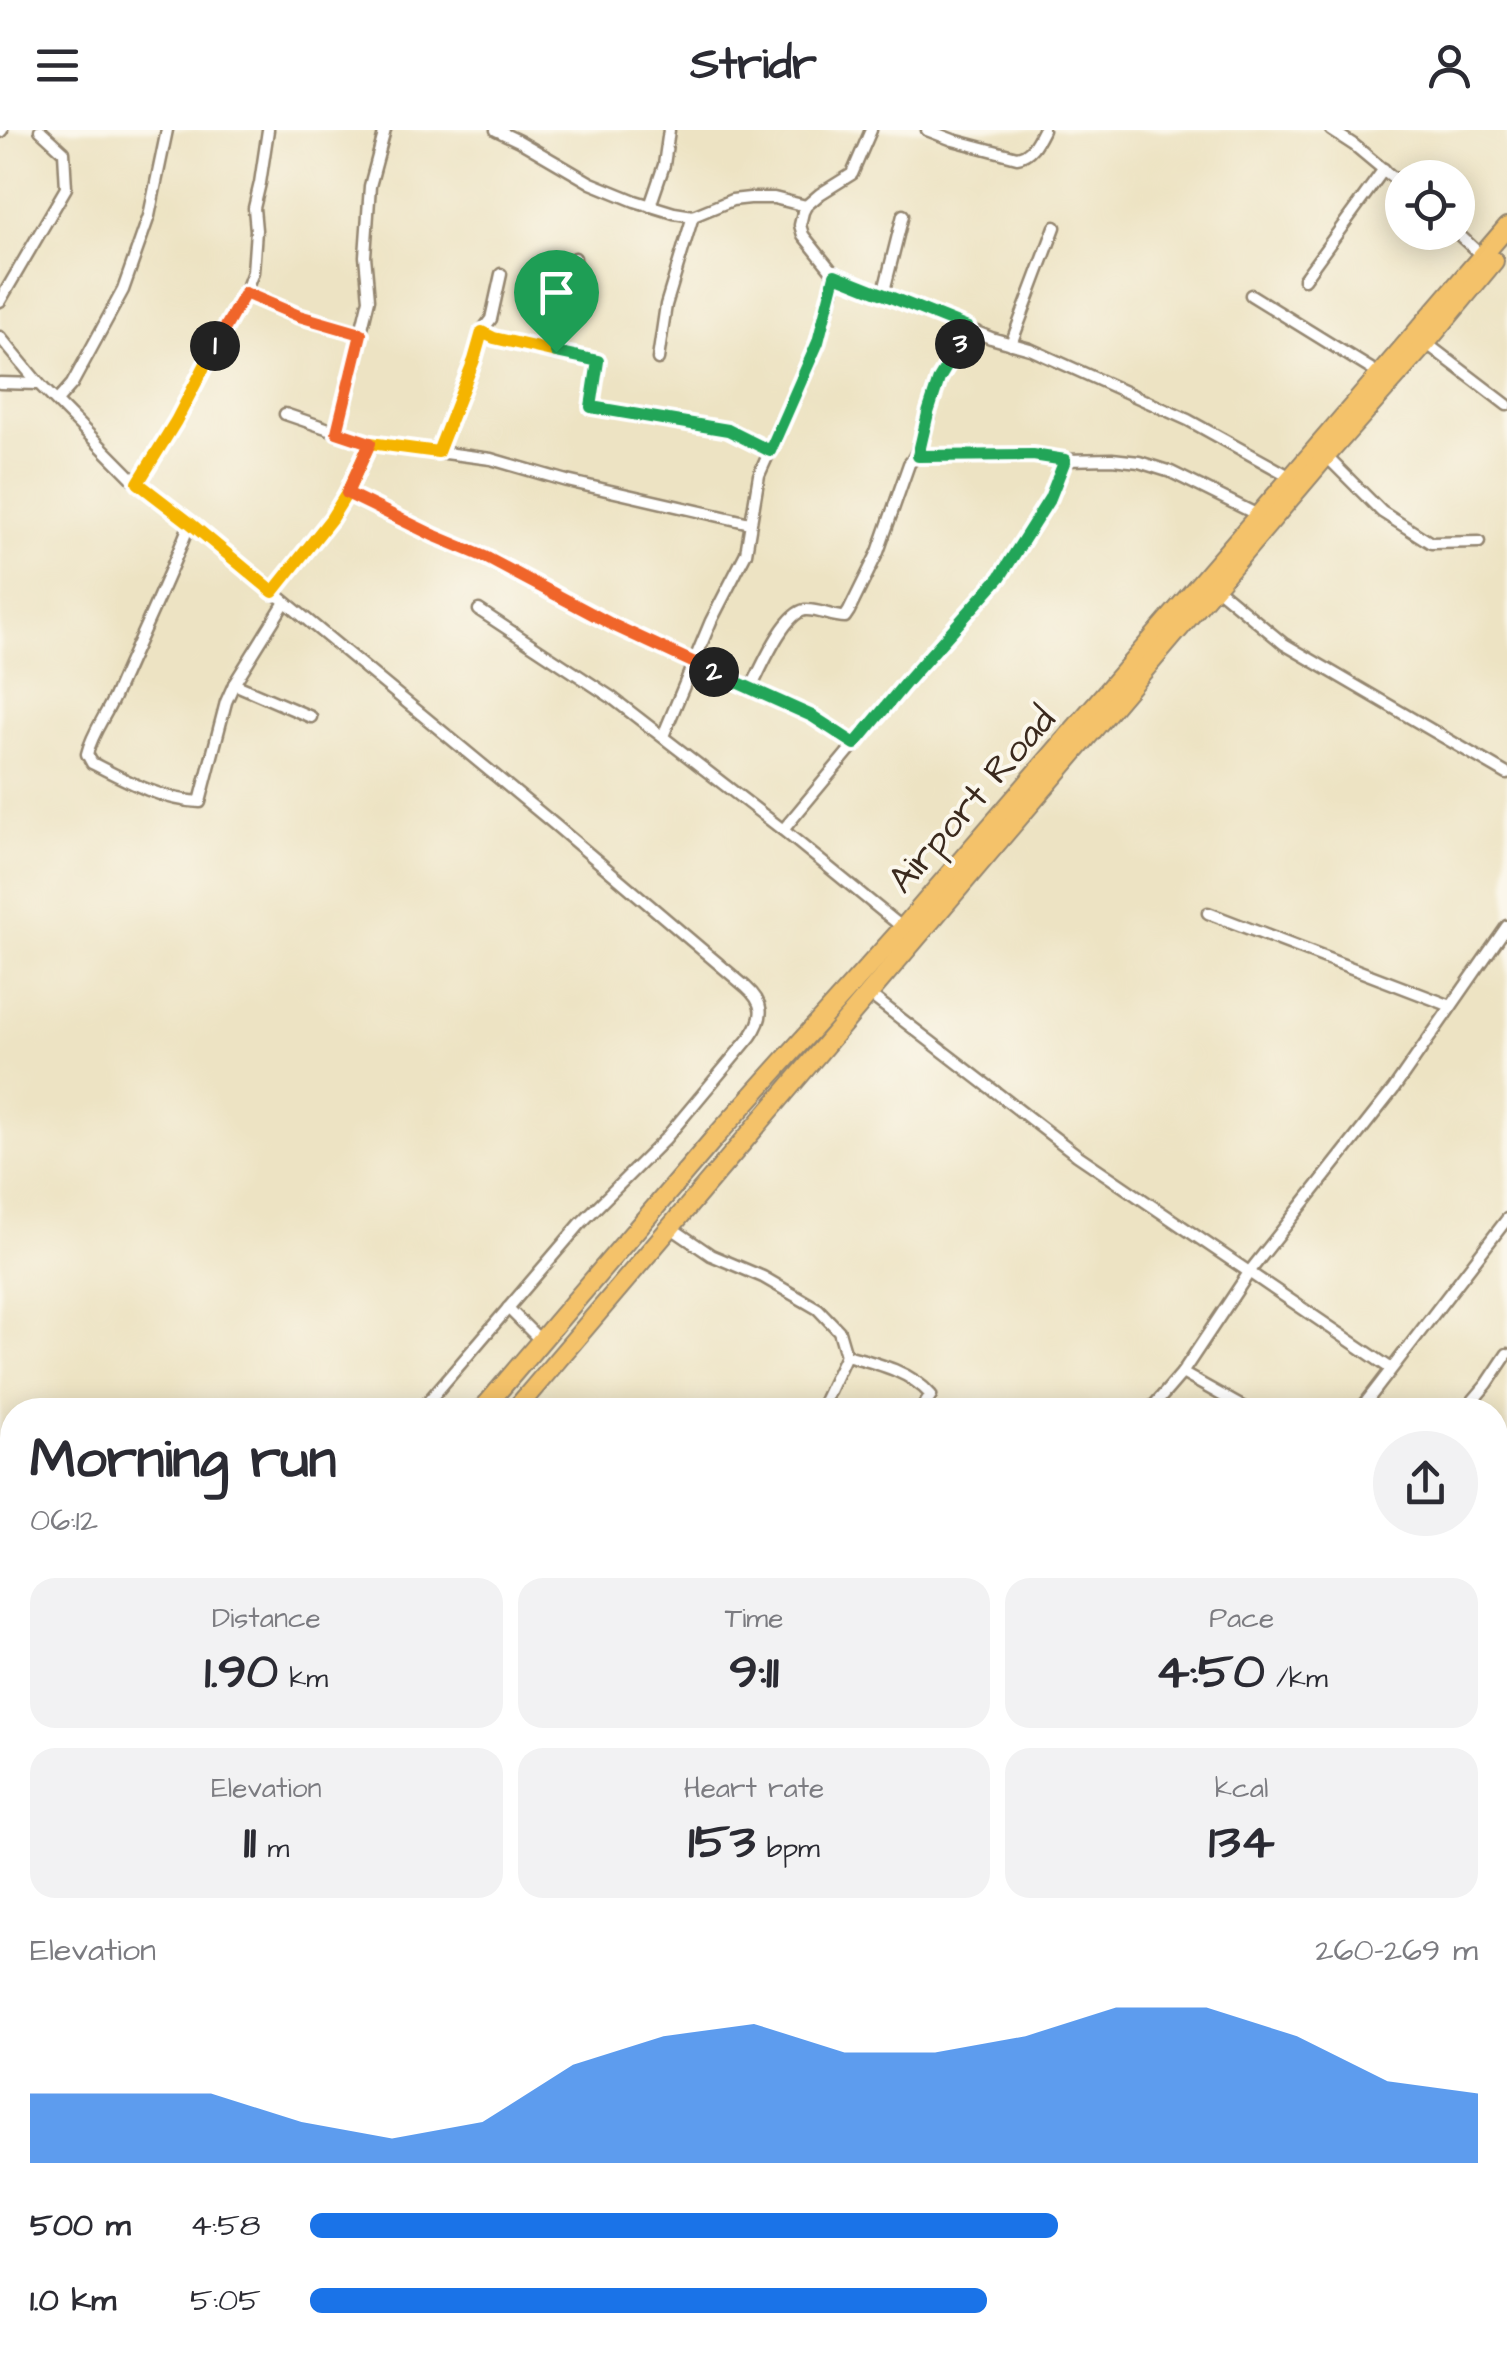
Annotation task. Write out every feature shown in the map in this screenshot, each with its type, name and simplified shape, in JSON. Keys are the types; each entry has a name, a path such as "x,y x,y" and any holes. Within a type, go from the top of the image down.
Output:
{"highway":[{"name":"Airport Road","path":"525,1398 869,994 1210,582 1258,515 1507,228"},
{"name":"Airport Road","path":"492,1398 717,1134 1326,456 1507,244"}],"street":[{"path":"0,300 66,188 64,152 40,130"},
{"path":"57,401 72,384 123,290 149,216 167,130"},
{"path":"138,483 176,421 253,272 254,208 268,130"},
{"path":"337,432 368,299 365,256 370,186 385,130"},
{"path":"496,130 521,135 591,183 650,206 693,216 732,200 750,198 774,198 806,206"},
{"path":"650,206 664,165 669,130"},
{"path":"870,130 852,174 806,206 800,226 835,275 1030,349 1188,420 1291,477"},
{"path":"927,130 1017,157 1032,148 1042,130"},
{"path":"1304,278 1384,169 1331,130"},
{"path":"883,294 903,215"},
{"path":"658,359 666,305 693,216"},
{"path":"1011,344 1055,227"},
{"path":"1475,250 1482,256"},
{"path":"556,352 569,306 575,258"},
{"path":"438,452 482,332 491,319 501,274"},
{"path":"663,736 746,553 760,475 818,342 835,275"},
{"path":"245,293 299,316 361,334"},
{"path":"1251,294 1379,374"},
{"path":"751,688 785,624 796,612 809,610 845,617 878,552 910,464 918,456 939,379 968,328"},
{"path":"482,332 598,361 591,407 728,430 770,451"},
{"path":"0,337 39,384 138,483 554,824 756,995 761,1004 759,1025 751,1036 665,1138 582,1223 431,1398"},
{"path":"1426,343 1507,405"},
{"path":"0,383 39,384"},
{"path":"286,414 370,443 492,459 750,524"},
{"path":"273,592 331,519 370,443"},
{"path":"918,456 1112,459 1171,472 1258,515"},
{"path":"1326,456 1382,512 1430,543 1479,542"},
{"path":"783,830 1000,577 1050,498 1065,460"},
{"path":"347,493 485,557 615,626 812,716 855,744"},
{"path":"190,523 173,569 90,743 87,754 92,763 136,786 170,798 200,802 226,702 284,602"},
{"path":"1210,582 1284,644 1507,774"},
{"path":"479,610 663,736 903,928"},
{"path":"234,684 311,718"},
{"path":"1208,913 1451,1006"},
{"path":"1161,1398 1182,1374 1250,1271 1393,1090 1507,926"},
{"path":"869,994 1078,1155 1390,1368"},
{"path":"1369,1398 1507,1219"},
{"path":"670,1228 710,1255 763,1278 818,1309 840,1331 846,1355 826,1398"},
{"path":"508,1308 541,1341"},
{"path":"1475,1398 1507,1354"},
{"path":"846,1355 876,1363 921,1384 931,1395 929,1398"},
{"path":"1182,1374 1226,1398"}],"route":[{"path":"556,352 482,332 438,452 370,443 331,519 273,592 138,483 245,293 299,316 361,334 337,432 370,443 347,493 485,557 615,626 812,716 855,744 1000,577 1050,498 1065,460 1033,455 918,456 939,379 968,328 835,275 818,342 770,451 728,430 591,407 598,361 556,352"}]}
